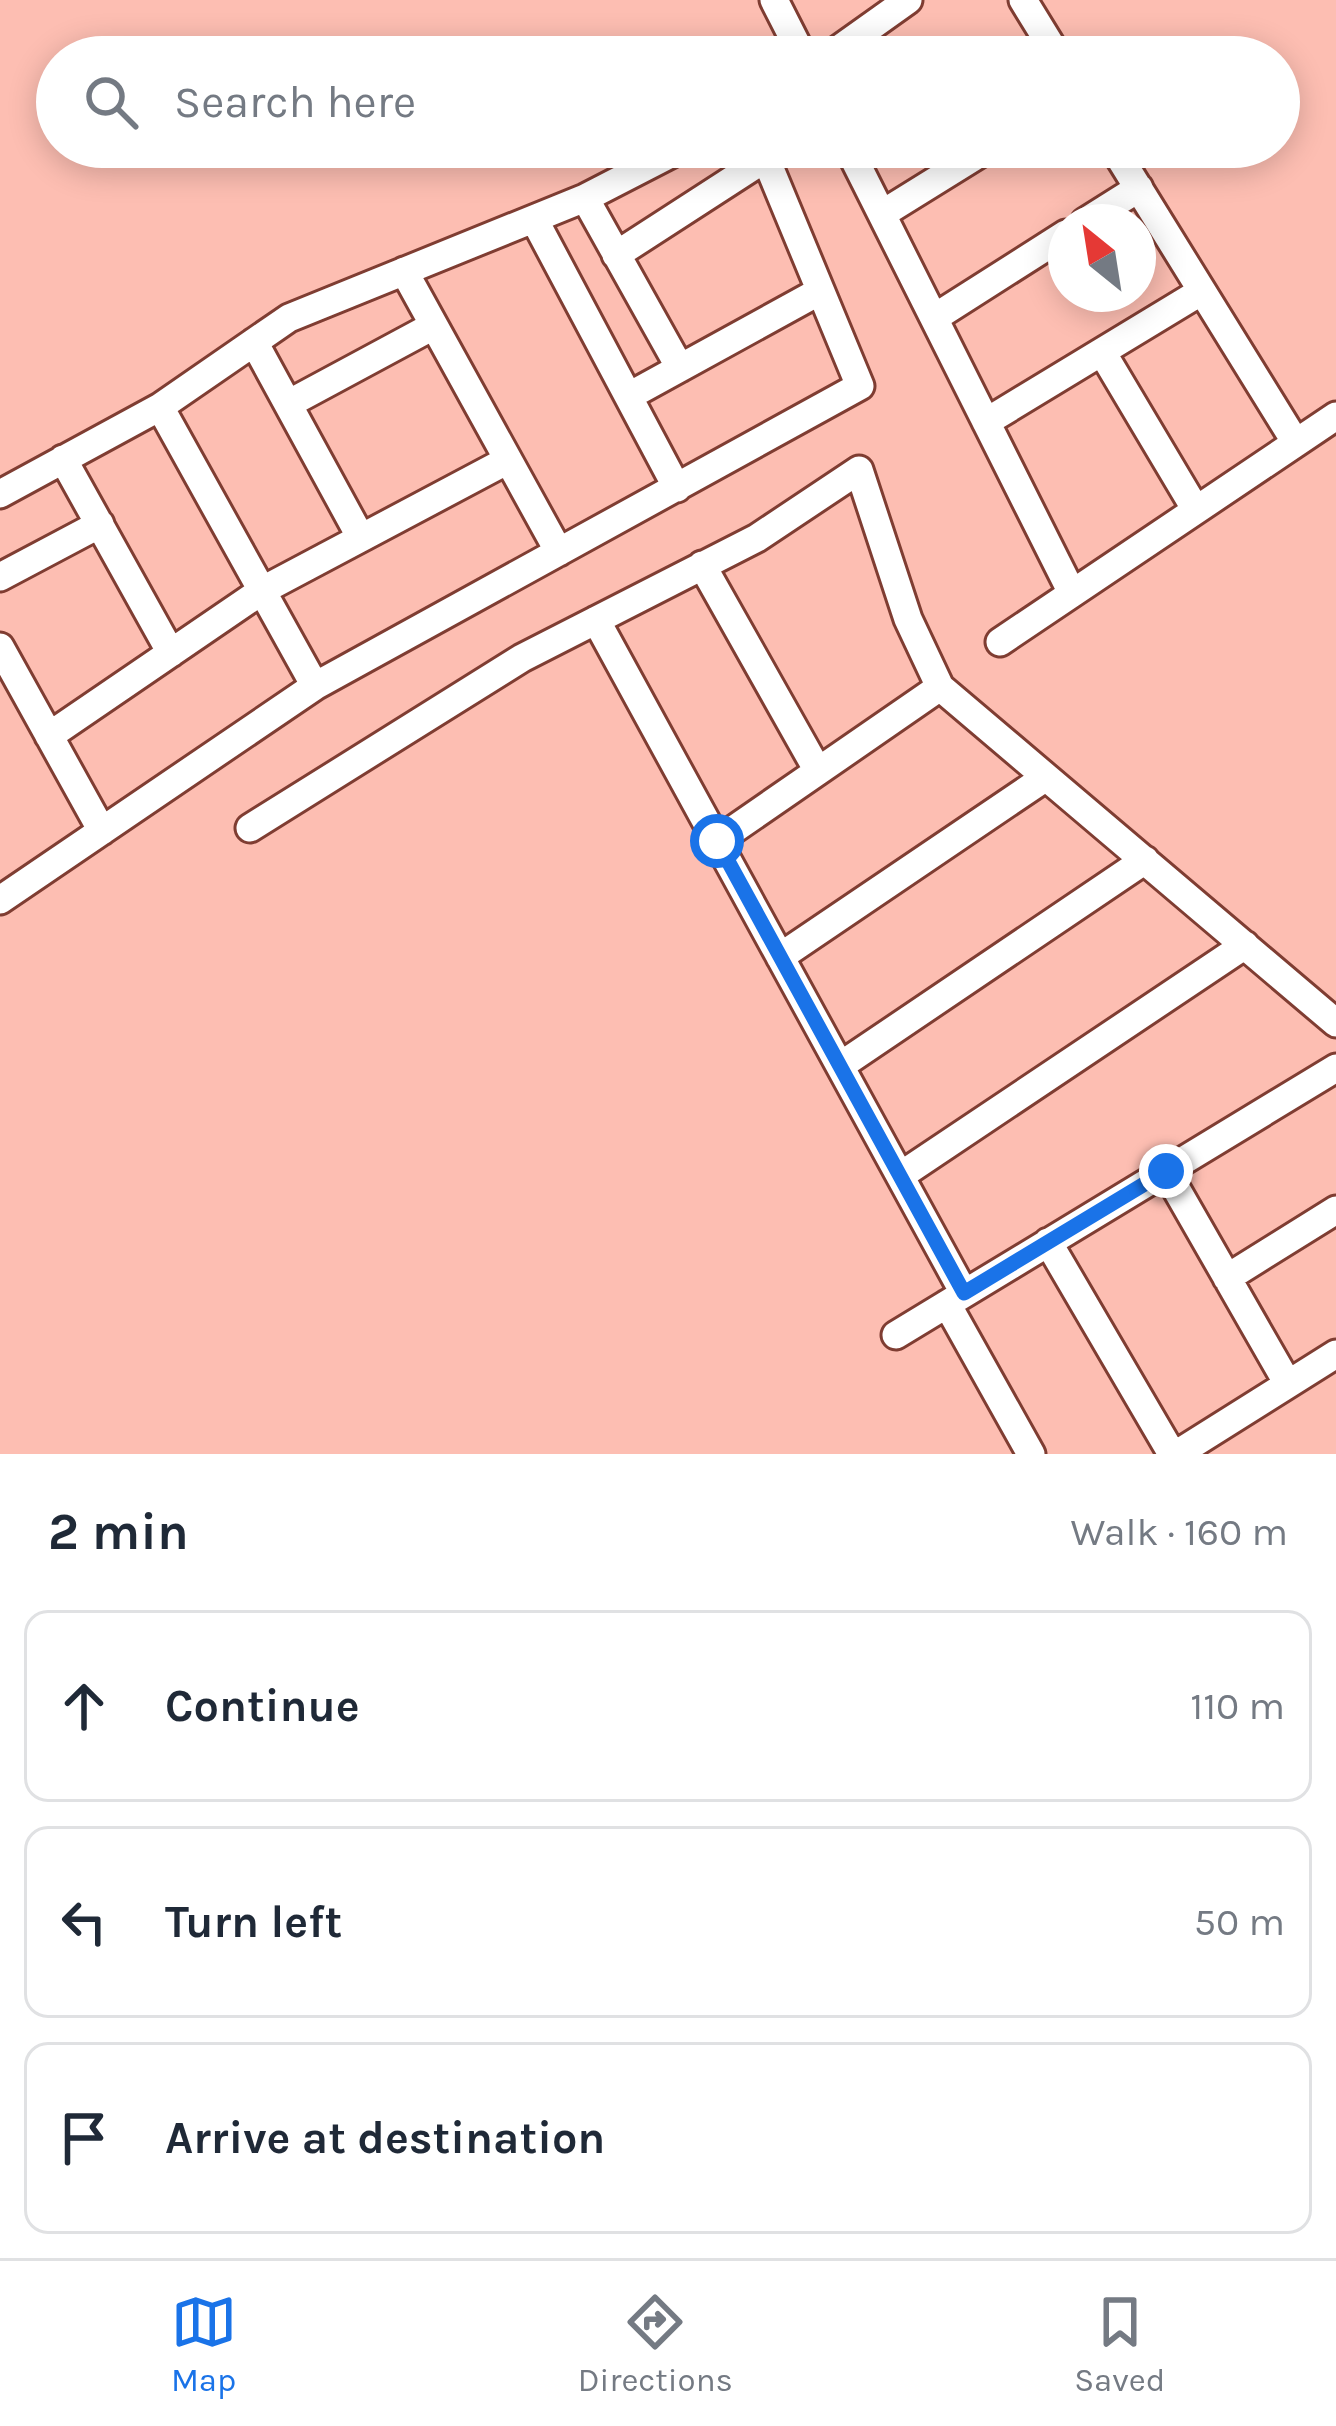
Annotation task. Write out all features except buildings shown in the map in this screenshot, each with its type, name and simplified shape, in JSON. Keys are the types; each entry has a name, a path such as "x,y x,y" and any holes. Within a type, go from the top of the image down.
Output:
{"street":[{"path":"774,0 792,36"},
{"path":"857,36 908,0"},
{"path":"1022,0 1045,36"},
{"path":"0,494 160,406 289,318 585,198 643,168"},
{"path":"616,255 741,168"},
{"path":"0,900 315,686 860,386 770,168"},
{"path":"859,168 1072,593"},
{"path":"882,214 956,168"},
{"path":"1126,168 1296,443"},
{"path":"1113,204 1138,188"},
{"path":"585,198 680,368"},
{"path":"535,219 677,488"},
{"path":"934,318 1048,245"},
{"path":"404,272 559,553"},
{"path":"629,396 820,291"},
{"path":"986,422 1202,291"},
{"path":"288,404 434,326"},
{"path":"254,342 361,538"},
{"path":"1102,352 1196,510"},
{"path":"160,406 315,686"},
{"path":"1000,642 1336,416"},
{"path":"63,459 171,652"},
{"path":"49,736 262,590 508,460"},
{"path":"250,828 522,658 757,538 859,470 908,619 940,687 1336,1023"},
{"path":"0,577 100,524"},
{"path":"703,566 818,771"},
{"path":"596,620 900,1176 1031,1454"},
{"path":"0,647 102,830"},
{"path":"717,841 940,687"},
{"path":"780,957 1046,776"},
{"path":"840,1066 1144,860"},
{"path":"900,1176 1245,945"},
{"path":"896,1335 1336,1068"},
{"path":"1166,1171 1288,1384"},
{"path":"1227,1278 1336,1210"},
{"path":"1048,1242 1175,1454 1336,1354"}],"route":[{"path":"717,841 964,1293 1166,1171"}]}
